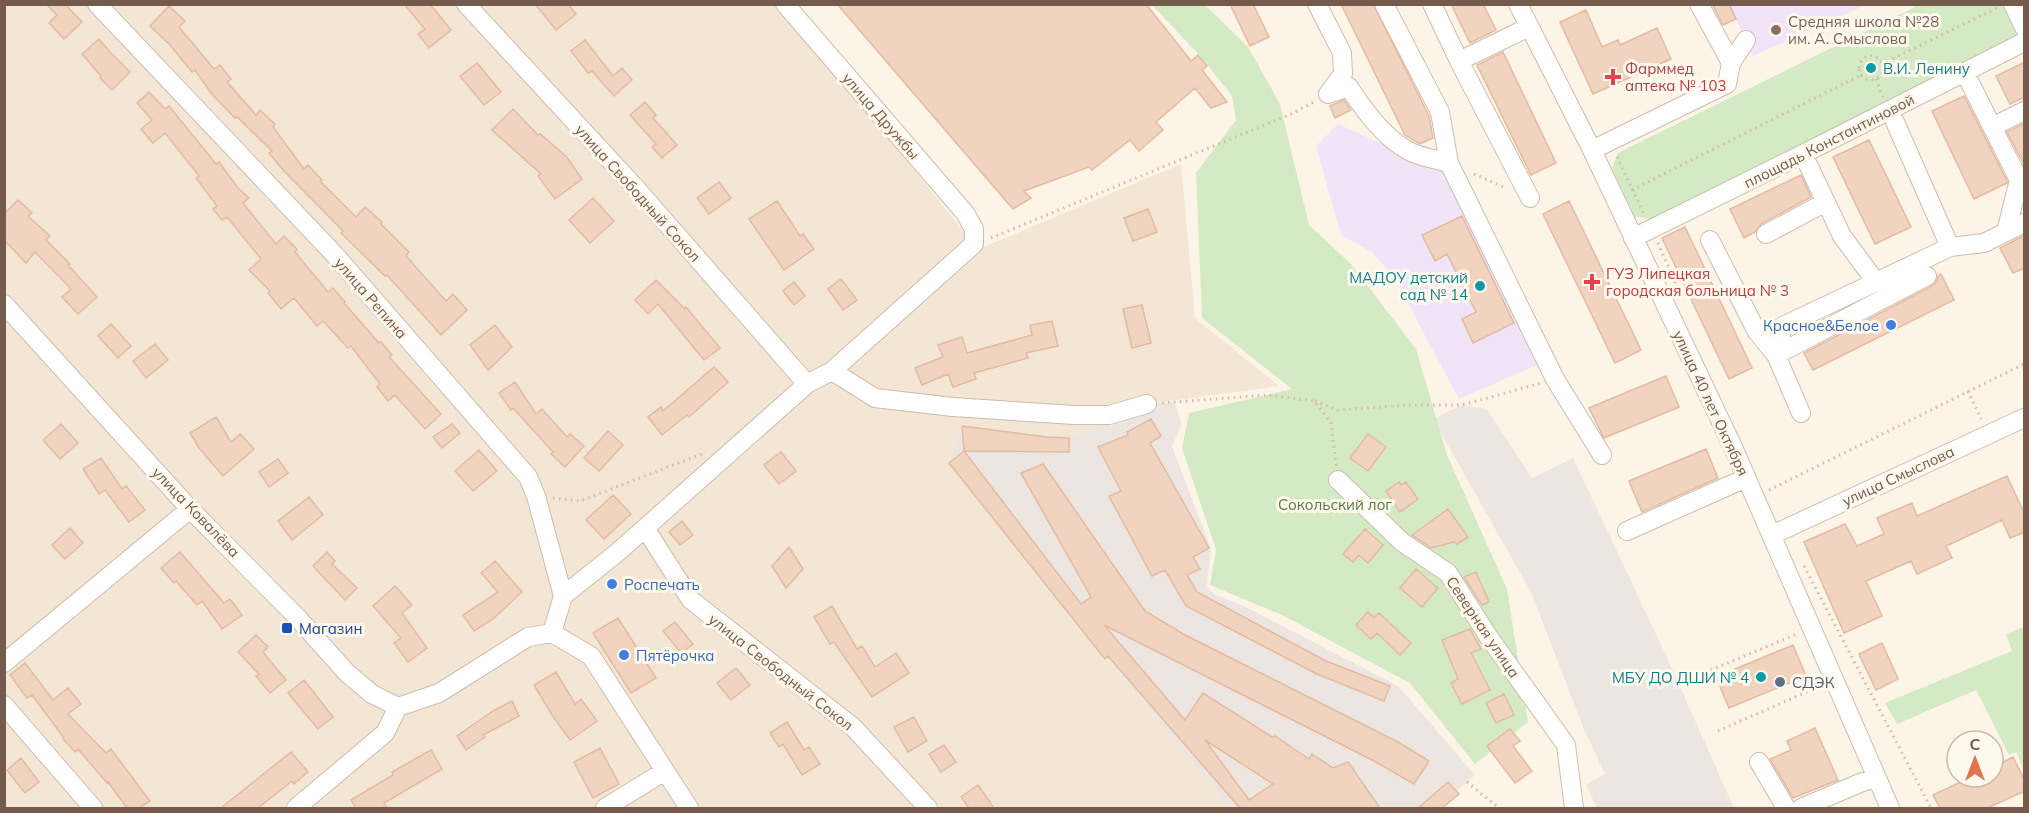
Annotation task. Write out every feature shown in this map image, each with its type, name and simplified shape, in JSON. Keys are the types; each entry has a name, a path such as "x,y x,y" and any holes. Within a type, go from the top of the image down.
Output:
{"street":[{"name":"улица Репина","path":"97,4 335,255 528,477 536,496 563,597"},
{"name":"улица Свободный Сокол","path":"466,4 634,186 807,384"},
{"name":"улица Дружбы","path":"785,4 965,213 974,237"},
{"path":"1317,4 1342,53 1343,74 1329,94"},
{"path":"1384,4 1440,112 1449,163 1555,379 1602,455"},
{"path":"1432,4 1530,198"},
{"name":"улица 40 лет Октября","path":"1518,4 1754,480 1772,535 1875,778 1890,808"},
{"path":"1699,4 1731,63"},
{"path":"2013,4 2025,27"},
{"path":"1459,61 1529,27"},
{"path":"1592,150 1727,84 1731,63 1746,40"},
{"name":"площадь Константиновой","path":"1633,238 2025,42"},
{"path":"1965,73 2019,180 2006,232"},
{"path":"1329,94 1349,87 1362,107 1382,129 1408,151 1449,163"},
{"path":"1992,127 2025,111"},
{"path":"1895,122 1950,246"},
{"path":"1803,154 1842,236 1876,282"},
{"path":"1766,234 1826,202"},
{"path":"1776,355 1783,326 1950,246 1984,243 2025,223"},
{"path":"552,633 563,597 645,528 807,384 832,371 974,237"},
{"path":"1710,240 1757,332 1776,355 1801,412"},
{"path":"1776,355 1927,276"},
{"name":"улица Ковалёва","path":"4,304 190,509 296,616 347,673 372,694 398,707"},
{"path":"832,371 875,398 953,407 1109,415 1148,404"},
{"name":"улица Смыслова","path":"1772,535 2025,418"},
{"name":"Северная улица","path":"1338,480 1402,542 1448,573 1488,636 1566,745 1574,808"},
{"path":"1627,531 1754,480"},
{"path":"4,663 190,509"},
{"name":"улица Свободный Сокол","path":"645,528 691,600 854,727 928,808"},
{"path":"296,808 385,733 398,707 439,693 528,637 552,633 591,656 689,808"},
{"path":"4,705 93,808"},
{"path":"1759,762 1786,808"},
{"path":"605,808 665,771"},
{"path":"1801,808 1875,778"}],"path":[{"path":"1882,64 2003,4"},
{"path":"1867,57 1875,57 1882,64 1881,74 1876,79 1868,80 1861,75 1859,65 1867,57"},
{"path":"1632,190 1861,75"},
{"path":"974,237 1291,114 1329,94"},
{"path":"1610,141 1685,304"},
{"path":"1449,163 1530,198"},
{"path":"1754,480 1767,491 2025,364"},
{"path":"1148,404 1267,395 1314,400 1338,410 1410,405 1461,405 1555,379"},
{"path":"1968,391 1989,434"},
{"path":"1314,400 1331,422 1338,480"},
{"path":"536,496 580,501 702,454"},
{"path":"1799,556 1931,808"},
{"path":"1694,677 1797,633"},
{"path":"1718,732 1821,686"},
{"path":"1467,782 1499,808"}],"shaded area":[{"path":"5,5 780,5 974,244 972,252 1181,164 1195,318 1279,386 1147,404 1069,438 962,426 949,463 1229,808 5,808"},
{"name":"Средняя школа №28 им. А. Смыслова","path":"1729,5 1866,5 1753,56"},
{"path":"1338,124 1445,172 1537,365 1459,399 1395,279 1372,252 1341,235 1316,146"},
{"path":"1174,402 1182,424 1172,446 1211,549 1207,586 1214,594 1246,607 1398,686 1475,775 1438,808 1229,808 949,463 962,426 1069,438 1147,404"},
{"path":"1462,405 1487,409 1532,478 1573,458 1670,664 1734,808 1597,808 1586,785 1605,774 1583,727 1531,592 1433,419"}],"green space":[{"name":"Сокольский лог","path":"1152,5 1205,5 1248,47 1280,104 1309,225 1351,264 1416,349 1447,455 1507,589 1528,722 1475,764 1410,683 1282,615 1210,585 1216,550 1182,448 1189,413 1292,389 1202,318 1196,173 1236,120 1232,96 1202,58"},
{"path":"1919,5 2024,5 2024,34 1651,219 1635,217 1612,168 1618,153"},
{"path":"2024,627 2024,771 2016,752 2009,755 2005,747 2005,729 1996,729 1976,690 1897,724 1885,703 2012,651 2006,634"}],"building":[{"path":"46,4 65,4 82,22 64,39 49,23 57,15"},
{"path":"404,4 430,4 451,30 429,48 418,34 425,29"},
{"path":"535,4 568,4 576,14 556,30"},
{"path":"837,4 1146,4 1191,61 1198,55 1207,66 1202,70 1227,102 1211,108 1195,88 1156,122 1163,130 1139,151 1130,140 1092,170 1089,167 1024,191 1031,198 1013,209"},
{"path":"1230,4 1253,4 1269,37 1250,46"},
{"path":"1341,4 1373,4 1429,116 1433,138 1420,144 1405,135"},
{"path":"1451,4 1483,4 1496,30 1470,43"},
{"path":"1712,4 1729,4 1736,19 1723,25"},
{"path":"169,6 185,21 179,27 214,69 220,65 231,79 227,82 256,115 260,110 275,124 273,127 304,169 308,165 322,180 320,181 356,217 365,207 409,252 406,256 446,301 453,294 467,310 441,335 387,275 385,276 341,233 343,231 283,170 269,153 272,151 237,117 235,118 211,93 195,70 192,72 170,45 150,26"},
{"path":"1586,10 1602,47 1618,40 1620,45 1657,28 1671,59 1593,94 1560,22"},
{"path":"99,39 130,72 112,90 82,54"},
{"path":"585,40 613,76 622,68 632,80 614,96 592,71 588,73 571,51"},
{"path":"1503,52 1556,163 1531,175 1477,65"},
{"path":"2025,62 2025,97 2010,104 1996,76"},
{"path":"477,63 501,92 484,105 460,76"},
{"path":"149,92 165,109 169,106 216,164 219,162 238,188 249,198 243,203 276,244 284,236 297,249 295,252 328,292 333,288 379,343 381,342 392,355 389,357 441,414 425,429 395,395 388,401 377,387 380,384 351,346 348,348 323,321 317,326 294,298 281,309 268,293 270,291 249,270 261,259 227,217 222,220 213,209 217,206 196,178 199,176 165,133 153,143 141,129 152,120 137,103"},
{"path":"1964,96 2007,181 1974,199 1932,111"},
{"path":"1344,100 1351,110 1335,118 1330,106"},
{"path":"645,102 656,115 653,118 677,145 662,158 652,147 656,144 630,115"},
{"path":"513,109 538,135 540,134 566,156 582,179 555,199 538,176 541,174 492,130"},
{"path":"2025,123 2025,166 2007,132"},
{"path":"1869,140 1911,227 1875,244 1833,157"},
{"path":"1801,175 1811,197 1761,224 1755,232 1744,238 1730,209"},
{"path":"719,182 731,198 709,214 697,198"},
{"path":"593,198 614,221 590,243 569,220"},
{"path":"18,200 32,213 28,216 50,236 46,240 70,264 68,265 97,297 78,314 62,297 71,289 35,252 26,263 4,240 4,214"},
{"path":"777,201 800,236 803,234 814,249 784,270 749,219"},
{"name":"ГУЗ Липецкая городская больница № 3","path":"1569,201 1641,350 1615,363 1543,214"},
{"path":"1148,209 1157,232 1133,241 1124,218"},
{"name":"МАДОУ детский сад № 14","path":"1462,216 1514,323 1473,343 1462,319 1476,312 1447,254 1435,261 1422,235"},
{"path":"1685,227 1752,368 1729,379 1662,238"},
{"path":"2025,235 2025,268 2013,273 2000,248"},
{"path":"1941,274 1954,300 1813,370 1804,353 1932,286"},
{"path":"841,279 857,300 843,310 828,289"},
{"path":"656,280 685,309 686,307 720,348 704,360 658,304 648,314 635,300"},
{"path":"794,282 805,296 794,305 783,291"},
{"path":"1142,305 1151,343 1132,348 1123,309"},
{"path":"1052,321 1058,346 1026,353 1028,358 974,373 976,379 953,387 948,374 922,385 915,368 943,357 938,345 962,337 967,353 1032,335 1030,325"},
{"path":"111,324 131,346 118,358 98,336"},
{"path":"495,325 512,347 488,370 470,345"},
{"path":"155,344 168,360 146,378 133,361"},
{"path":"714,367 728,382 689,417 687,415 662,435 648,417 661,407 663,411"},
{"path":"1666,376 1679,407 1604,438 1589,408"},
{"path":"515,382 536,414 542,409 567,437 570,434 584,446 565,467 551,454 553,452 513,408 511,410 499,393"},
{"path":"216,417 231,442 240,434 254,449 223,476 199,448 190,433"},
{"path":"1151,419 1161,436 1150,443 1209,548 1193,557 1200,569 1187,575 1197,592 1326,661 1390,686 1384,701 1317,674 1186,606 1165,570 1152,576 1109,496 1121,491 1098,447 1128,435 1127,432"},
{"path":"61,424 78,443 60,459 43,440"},
{"path":"452,424 460,433 442,448 433,437"},
{"path":"962,426 1069,438 1069,452 964,451"},
{"path":"608,431 623,445 599,471 584,458"},
{"path":"1368,434 1386,447 1368,471 1350,458"},
{"path":"1706,449 1718,478 1642,512 1629,481"},
{"path":"479,450 497,471 473,491 455,471"},
{"path":"964,451 1081,604 1091,597 1021,473 1043,464 1145,611 1185,635 1398,742 1429,761 1414,784 1376,762 1104,625 1185,720 1203,693 1309,759 1312,754 1333,768 1348,762 1380,808 1236,808 1239,807 1108,656 1105,659 949,463","holes":["1205,740 1273,784 1249,800"]},
{"path":"781,452 796,471 779,484 764,465"},
{"path":"101,458 122,489 126,486 145,510 129,522 105,490 99,494 83,469"},
{"path":"278,459 288,473 269,487 259,472"},
{"path":"2007,476 2025,515 2025,532 2010,538 2002,520 1946,546 1952,558 1917,574 1911,561 1866,581 1882,616 1844,633 1804,542 1845,524 1857,546 1884,534 1877,518 1912,503 1917,516"},
{"path":"1399,482 1401,485 1406,482 1418,499 1400,512 1386,491"},
{"path":"613,495 631,514 604,539 586,520"},
{"path":"309,497 323,515 292,540 278,521"},
{"path":"1448,509 1468,537 1457,544 1454,542 1431,548 1412,535"},
{"path":"682,521 693,535 680,545 669,532"},
{"path":"70,528 83,543 65,559 52,545"},
{"path":"1365,529 1383,545 1368,563 1359,555 1353,562 1343,554"},
{"path":"789,547 803,569 786,588 772,566"},
{"path":"180,552 224,603 230,599 242,615 222,629 202,601 197,605 176,581 174,583 161,568"},
{"path":"327,552 335,561 332,564 357,588 345,600 313,566"},
{"path":"495,561 522,592 493,619 474,631 463,615 498,592 481,573"},
{"path":"1416,569 1438,588 1422,607 1400,588"},
{"path":"1476,572 1489,602 1482,605 1464,577"},
{"path":"395,586 412,605 402,613 427,648 408,662 394,643 401,638 373,606"},
{"path":"832,606 857,649 862,646 875,667 896,653 909,673 872,697 834,642 830,644 814,617"},
{"path":"1368,612 1374,618 1379,613 1411,643 1400,655 1377,633 1371,639 1356,625"},
{"name":"Пятёрочка","path":"618,618 656,678 631,693 593,633"},
{"path":"675,622 693,644 681,653 663,631"},
{"path":"1470,629 1481,649 1471,653 1490,690 1462,704 1451,683 1458,679 1442,640"},
{"path":"256,635 268,647 263,652 286,680 270,693 256,676 259,674 238,652"},
{"path":"1882,643 1898,679 1876,690 1859,654"},
{"name":"МБУ ДО ДШИ № 4","path":"1793,645 1806,676 1729,708 1716,677"},
{"path":"25,663 53,700 68,688 81,704 68,714 106,753 111,749 150,801 139,808 127,808 108,782 78,749 75,752 63,739 32,695 27,698 10,675"},
{"path":"736,668 750,685 731,700 717,683"},
{"path":"556,672 575,704 581,699 597,721 570,740 534,685"},
{"path":"304,680 333,717 318,729 288,693"},
{"path":"1504,694 1514,715 1496,723 1486,703"},
{"path":"512,701 519,716 483,735 485,737 466,750 457,736"},
{"path":"914,717 927,741 908,752 894,727"},
{"path":"787,722 804,750 809,747 820,764 802,775 783,744 779,747 770,733"},
{"path":"1815,728 1838,780 1793,798 1770,759 1791,750 1787,741"},
{"path":"1510,729 1520,741 1513,746 1532,771 1515,783 1487,746"},
{"path":"944,745 956,762 941,772 929,754"},
{"path":"600,748 619,784 593,798 574,762"},
{"path":"431,750 442,769 384,803 387,808 356,808 351,800 393,775 392,772"},
{"path":"291,752 308,772 294,784 292,781 258,808 221,808"},
{"path":"2013,757 2025,781 2025,791 1987,808 1940,808 1933,795 1946,789 2005,789 2005,761"},
{"path":"21,758 39,782 25,793 7,770"},
{"path":"1448,782 1459,794 1442,808 1418,808"},
{"path":"978,785 994,808 969,808 961,797"}],"place":[{"name":"Средняя школа №28 им. А. Смыслова","path":"1776,30"},
{"name":"В.И. Ленину","path":"1871,68"},
{"name":"Фарммед аптека № 103","path":"1613,77"},
{"name":"ГУЗ Липецкая городская больница № 3","path":"1592,282"},
{"name":"МАДОУ детский сад № 14","path":"1480,286"},
{"name":"Красное&Белое","path":"1891,325"},
{"name":"Роспечать","path":"612,584"},
{"name":"Магазин","path":"287,628"},
{"name":"Пятёрочка","path":"624,655"},
{"name":"МБУ ДО ДШИ № 4","path":"1761,677"},
{"name":"СДЭК","path":"1780,682"}]}
